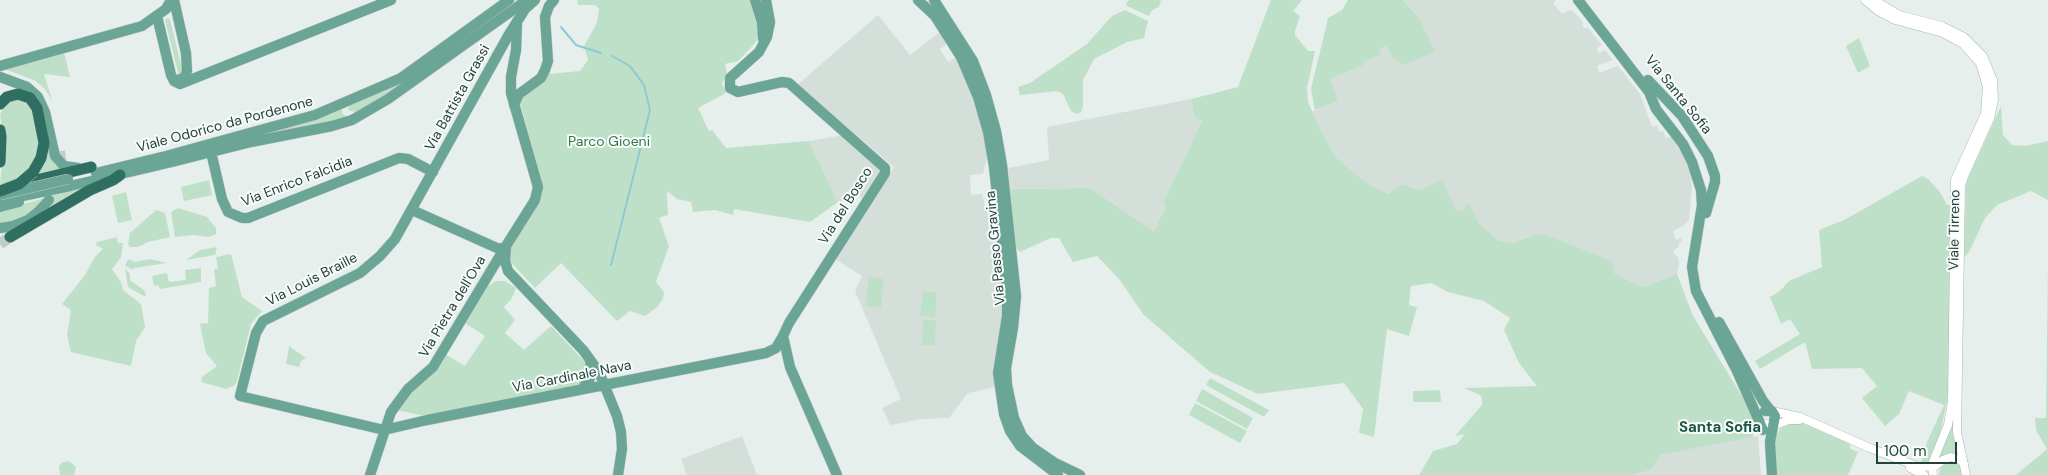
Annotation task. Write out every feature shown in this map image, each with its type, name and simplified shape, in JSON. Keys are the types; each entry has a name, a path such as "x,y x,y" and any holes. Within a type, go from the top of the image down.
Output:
{"highway":[{"path":"0,104 7,97 18,94 30,98 37,108 44,143 41,158 33,172 19,184 0,191"},
{"path":"0,130 2,145 0,162"},
{"path":"0,187 15,186 91,167"},
{"path":"10,237 90,190 113,180 120,174"}],"main road":[{"path":"0,66 142,26 157,16 173,0"},
{"path":"173,0 186,53 187,74 180,80 174,80"},
{"path":"157,16 174,80 180,84 391,0"},
{"name":"Viale Odorico da Pordenone","path":"69,183 307,119 401,78 509,0"},
{"name":"Viale Odorico da Pordenone","path":"69,183 120,174 251,142 337,125 364,115 388,100 527,0"},
{"path":"517,23 525,10 535,0"},
{"path":"514,105 519,94 540,78 547,65 545,18 549,6 554,0"},
{"path":"755,0 764,31 758,52"},
{"name":"Via del Bosco","path":"766,0 769,15 769,31 758,52 730,78 729,86 732,90 738,92 782,82 789,83 885,168 885,173 789,323 783,336"},
{"path":"759,12 769,15 774,10 772,0"},
{"name":"Via Passo Gravina","path":"918,0 935,16 961,57 978,97 988,132 994,167 1007,289 1007,316 998,374 1001,402 1006,420 1010,431 1020,446 1058,475"},
{"name":"Via Passo Gravina","path":"934,0 973,61 986,95 996,132 1002,165 1016,296 1006,368 1008,393 1014,418 1022,436 1033,448 1055,463 1080,475"},
{"name":"Via Santa Sofia","path":"1578,0 1655,95"},
{"name":"Via Santa Sofia","path":"1586,0 1655,95 1656,110 1688,152 1701,190 1702,205 1692,267 1694,284 1702,304 1737,371 1769,420"},
{"path":"508,12 513,18 508,36"},
{"path":"157,16 170,14 174,15 178,21"},
{"name":"Via Battista Grassi","path":"433,172 517,23"},
{"name":"Via Pietra dell'Ova","path":"370,475 384,430 396,403 408,389 433,367 485,282 502,249 535,200 538,187 511,93 517,23"},
{"path":"186,53 196,69 214,69"},
{"path":"0,71 26,80 43,93 50,107 60,151"},
{"path":"0,77 27,87 38,97 45,112 53,151 59,162 72,168 91,167 162,150 243,135"},
{"path":"511,77 516,85 520,87 532,84"},
{"name":"Via Santa Sofia","path":"1655,95 1662,93 1688,124 1708,156 1715,176 1715,182 1707,206 1699,261 1702,289 1763,401 1769,420 1767,475"},
{"path":"349,101 346,109 352,115 388,100"},
{"name":"Via Enrico Falcidia","path":"211,152 222,199 228,212 242,218 248,218 398,158 408,159 433,172"},
{"name":"Via Louis Braille","path":"384,430 240,396 256,333 263,321 360,273 389,246 433,172"},
{"path":"0,196 69,183"},
{"path":"0,207 69,183"},
{"path":"1701,190 1706,194 1711,192"},
{"path":"0,228 13,226 28,220 49,200"},
{"path":"412,210 502,249 503,267 528,296 540,305 590,359 604,385 619,423 622,440 618,475"},
{"path":"485,282 497,275 511,276"},
{"path":"766,353 778,345 783,336"},
{"path":"783,336 790,367 837,475"},
{"path":"766,353 777,355 790,367"},
{"name":"Via Cardinale Nava","path":"384,430 766,353"},
{"path":"590,359 590,378 584,389 596,391 611,402"},
{"path":"611,402 617,388 624,381"},
{"path":"1769,420 1772,475"}],"street":[{"name":"Viale Tirreno","path":"1865,0 1878,11 1895,20 1943,33 1963,44 1980,63 1987,87 1984,114 1955,180 1952,402 1948,425 1935,470"},
{"name":"Viale Tirreno","path":"1874,0 1899,15 1947,28 1964,37 1983,56 1992,80 1994,100 1992,112 1961,186 1958,432 1966,471"},
{"path":"1769,420 1800,417 1915,466 1935,470 1943,460 1951,457 1957,458 1966,471"},
{"path":"1769,420 1809,422"},
{"path":"1870,448 1924,475"}],"shaded area":[{"path":"1403,0 1556,0 1553,3 1562,14 1569,10 1573,11 1583,22 1584,28 1588,28 1602,45 1597,48 1598,53 1605,50 1613,60 1597,66 1599,73 1618,66 1640,94 1652,127 1657,125 1659,132 1663,131 1666,138 1671,136 1684,156 1690,171 1692,188 1689,220 1683,226 1673,231 1676,240 1681,238 1682,242 1673,251 1678,257 1677,274 1644,287 1615,274 1612,265 1541,233 1511,243 1498,240 1478,222 1470,204 1466,209 1457,212 1419,190 1402,184 1388,194 1364,181 1338,159 1311,112 1338,101 1329,79 1362,66 1364,62 1380,55 1378,50 1387,46 1419,18"},
{"path":"878,15 910,55 941,31 949,43 940,49 948,62 957,57 975,99 988,154 983,174 970,175 971,195 982,194 985,207 996,219 1003,302 1000,334 994,364 995,387 968,393 949,418 922,419 890,425 882,408 901,399 855,291 862,276 835,259 894,167 797,85"},
{"path":"1191,99 1195,118 1202,121 1163,203 1166,206 1154,231 1090,188 1010,189 1008,168 1049,160 1047,127"},
{"path":"844,135 880,168 879,175 867,194 865,193 863,200 856,192 848,199 838,202 809,141"},
{"path":"742,436 757,475 687,475 681,459"},
{"path":"1758,436 1761,475 1633,475 1651,470 1661,455"}],"green space":[{"path":"517,0 384,97 355,112 348,110 349,105"},
{"name":"Parco Gioeni","path":"577,0 750,0 757,24 758,34 756,42 738,61 725,64 727,74 722,83 726,93 698,108 709,131 712,130 726,148 809,141 838,202 810,222 734,209 733,215 715,210 693,212 691,202 677,199 667,191 668,216 659,218 669,246 656,282 664,292 663,299 657,307 645,316 630,311 617,321 561,263 535,288 508,259 509,249 540,199 543,189 520,102 549,74 580,71 588,60 584,46 597,23 599,9 595,5 578,5"},
{"path":"1129,0 1161,0 1159,7 1152,10 1149,16 1127,6 1126,3"},
{"path":"1271,0 1302,0 1293,11 1300,16 1295,35 1308,51 1315,51 1307,88 1308,102 1324,137 1338,159 1364,181 1388,194 1402,184 1419,190 1442,180 1457,212 1466,209 1465,205 1470,204 1478,222 1498,240 1511,243 1541,233 1612,261 1615,274 1644,287 1677,274 1693,316 1754,416 1753,437 1661,455 1651,470 1633,475 1419,475 1433,451 1457,444 1465,434 1455,436 1482,405 1480,395 1464,388 1537,386 1519,363 1504,330 1510,318 1484,301 1448,292 1431,283 1411,286 1409,305 1417,307 1409,336 1387,329 1374,437 1359,433 1363,409 1344,383 1258,394 1210,372 1143,314 1120,280 1097,256 1073,262 1059,238 1051,238 1020,252 1016,248 1010,189 1090,188 1154,231 1166,206 1163,203 1202,121 1195,118 1191,99 1238,87"},
{"path":"1348,0 1403,0 1419,18 1435,52 1403,65 1392,57 1387,46 1379,50 1381,55 1364,62 1362,66 1330,79 1338,101 1315,110 1311,89 1328,18 1342,10"},
{"path":"1125,10 1148,21 1144,38 1127,42 1094,59 1083,80 1083,107 1081,112 1076,114 1071,111 1063,94 1057,91 1020,95 1018,87 1030,83 1087,44 1112,16"},
{"path":"167,18 170,19 183,73 179,76 165,20"},
{"path":"1859,38 1870,66 1858,73 1846,46"},
{"path":"64,52 70,77 44,74 52,100 44,88 34,80 4,69"},
{"path":"9,99 30,101 46,146 67,170 0,185 4,143 0,114"},
{"path":"2001,106 2003,135 2012,145 2025,146 2048,141 2048,200 2031,191 1997,205 1985,218 1969,252 1964,258 1966,183"},
{"path":"341,108 343,114 348,118 230,142 308,122"},
{"path":"1922,176 1928,179 1940,192 1947,205 1951,204 1948,396 1940,434 1926,463 1921,462 1927,442 1944,405 1909,391 1899,414 1885,426 1862,398 1877,386 1862,368 1812,369 1805,342 1760,369 1755,361 1800,334 1790,319 1781,324 1770,297 1780,291 1789,281 1822,267 1819,230 1844,220"},
{"path":"209,180 212,195 184,201 181,187"},
{"path":"93,184 48,209 52,203 27,216 0,225 0,211"},
{"path":"126,192 132,220 118,223 112,196"},
{"path":"178,208 207,217 216,228 216,234 209,237 193,235 175,237 171,212"},
{"path":"156,210 165,213 170,237 148,242 138,247 130,247 128,244 130,233"},
{"path":"117,237 118,243 123,243 121,257 112,269 121,282 123,290 141,304 145,327 136,341 131,366 71,352 67,335 71,310 62,304 85,275 94,258 103,249 96,245 97,242"},
{"path":"217,247 215,255 186,260 200,250"},
{"path":"231,254 242,297 262,311 251,324 237,381 235,385 226,389 201,382 202,377 217,366 206,353 200,324 208,323 209,288 216,286 214,269 218,269 216,257"},
{"path":"128,259 135,262 150,259 167,263 134,268 134,270 125,266"},
{"path":"2048,260 2048,475 2016,475 2047,449 2036,430 2035,418 2046,418"},
{"path":"125,268 130,274 130,280 145,291 146,297 128,287"},
{"path":"201,268 201,282 160,289 158,285 154,286 152,276 167,273 169,282 186,280 185,270"},
{"path":"869,277 884,279 881,308 866,306"},
{"path":"496,281 505,281 516,288 512,298 504,307 515,320 505,333 524,350 551,326 585,362 587,371 584,382 577,386 425,416 397,410 445,354 465,366 485,336 465,323 485,288"},
{"path":"923,291 937,292 935,317 920,316"},
{"path":"923,320 936,320 935,345 922,345"},
{"path":"289,346 306,358 301,361 299,367 286,364"},
{"path":"1210,378 1269,410 1264,417 1206,385"},
{"path":"1202,389 1253,418 1247,429 1196,401"},
{"path":"1440,390 1441,402 1413,402 1413,391"},
{"path":"1195,403 1247,431 1240,443 1189,415"},
{"path":"1954,420 1958,456 1936,463 1952,426"},
{"path":"1793,422 1801,422 1849,443 1851,449 1858,452 1848,475 1776,475 1773,445 1775,437 1781,428"},
{"path":"1952,460 1961,464 1963,475 1939,475 1940,467 1943,463"},
{"path":"69,461 76,467 74,475 60,475 59,466 63,462"}],"waterway":[{"path":"561,27 576,45 601,53"},
{"path":"611,265 650,110 644,85 630,66 612,56"}],"tunnel":[{"path":"60,151 62,168"},
{"path":"0,244 10,237"}],"district":[{"name":"Santa Sofia","path":"1720,428"}]}
